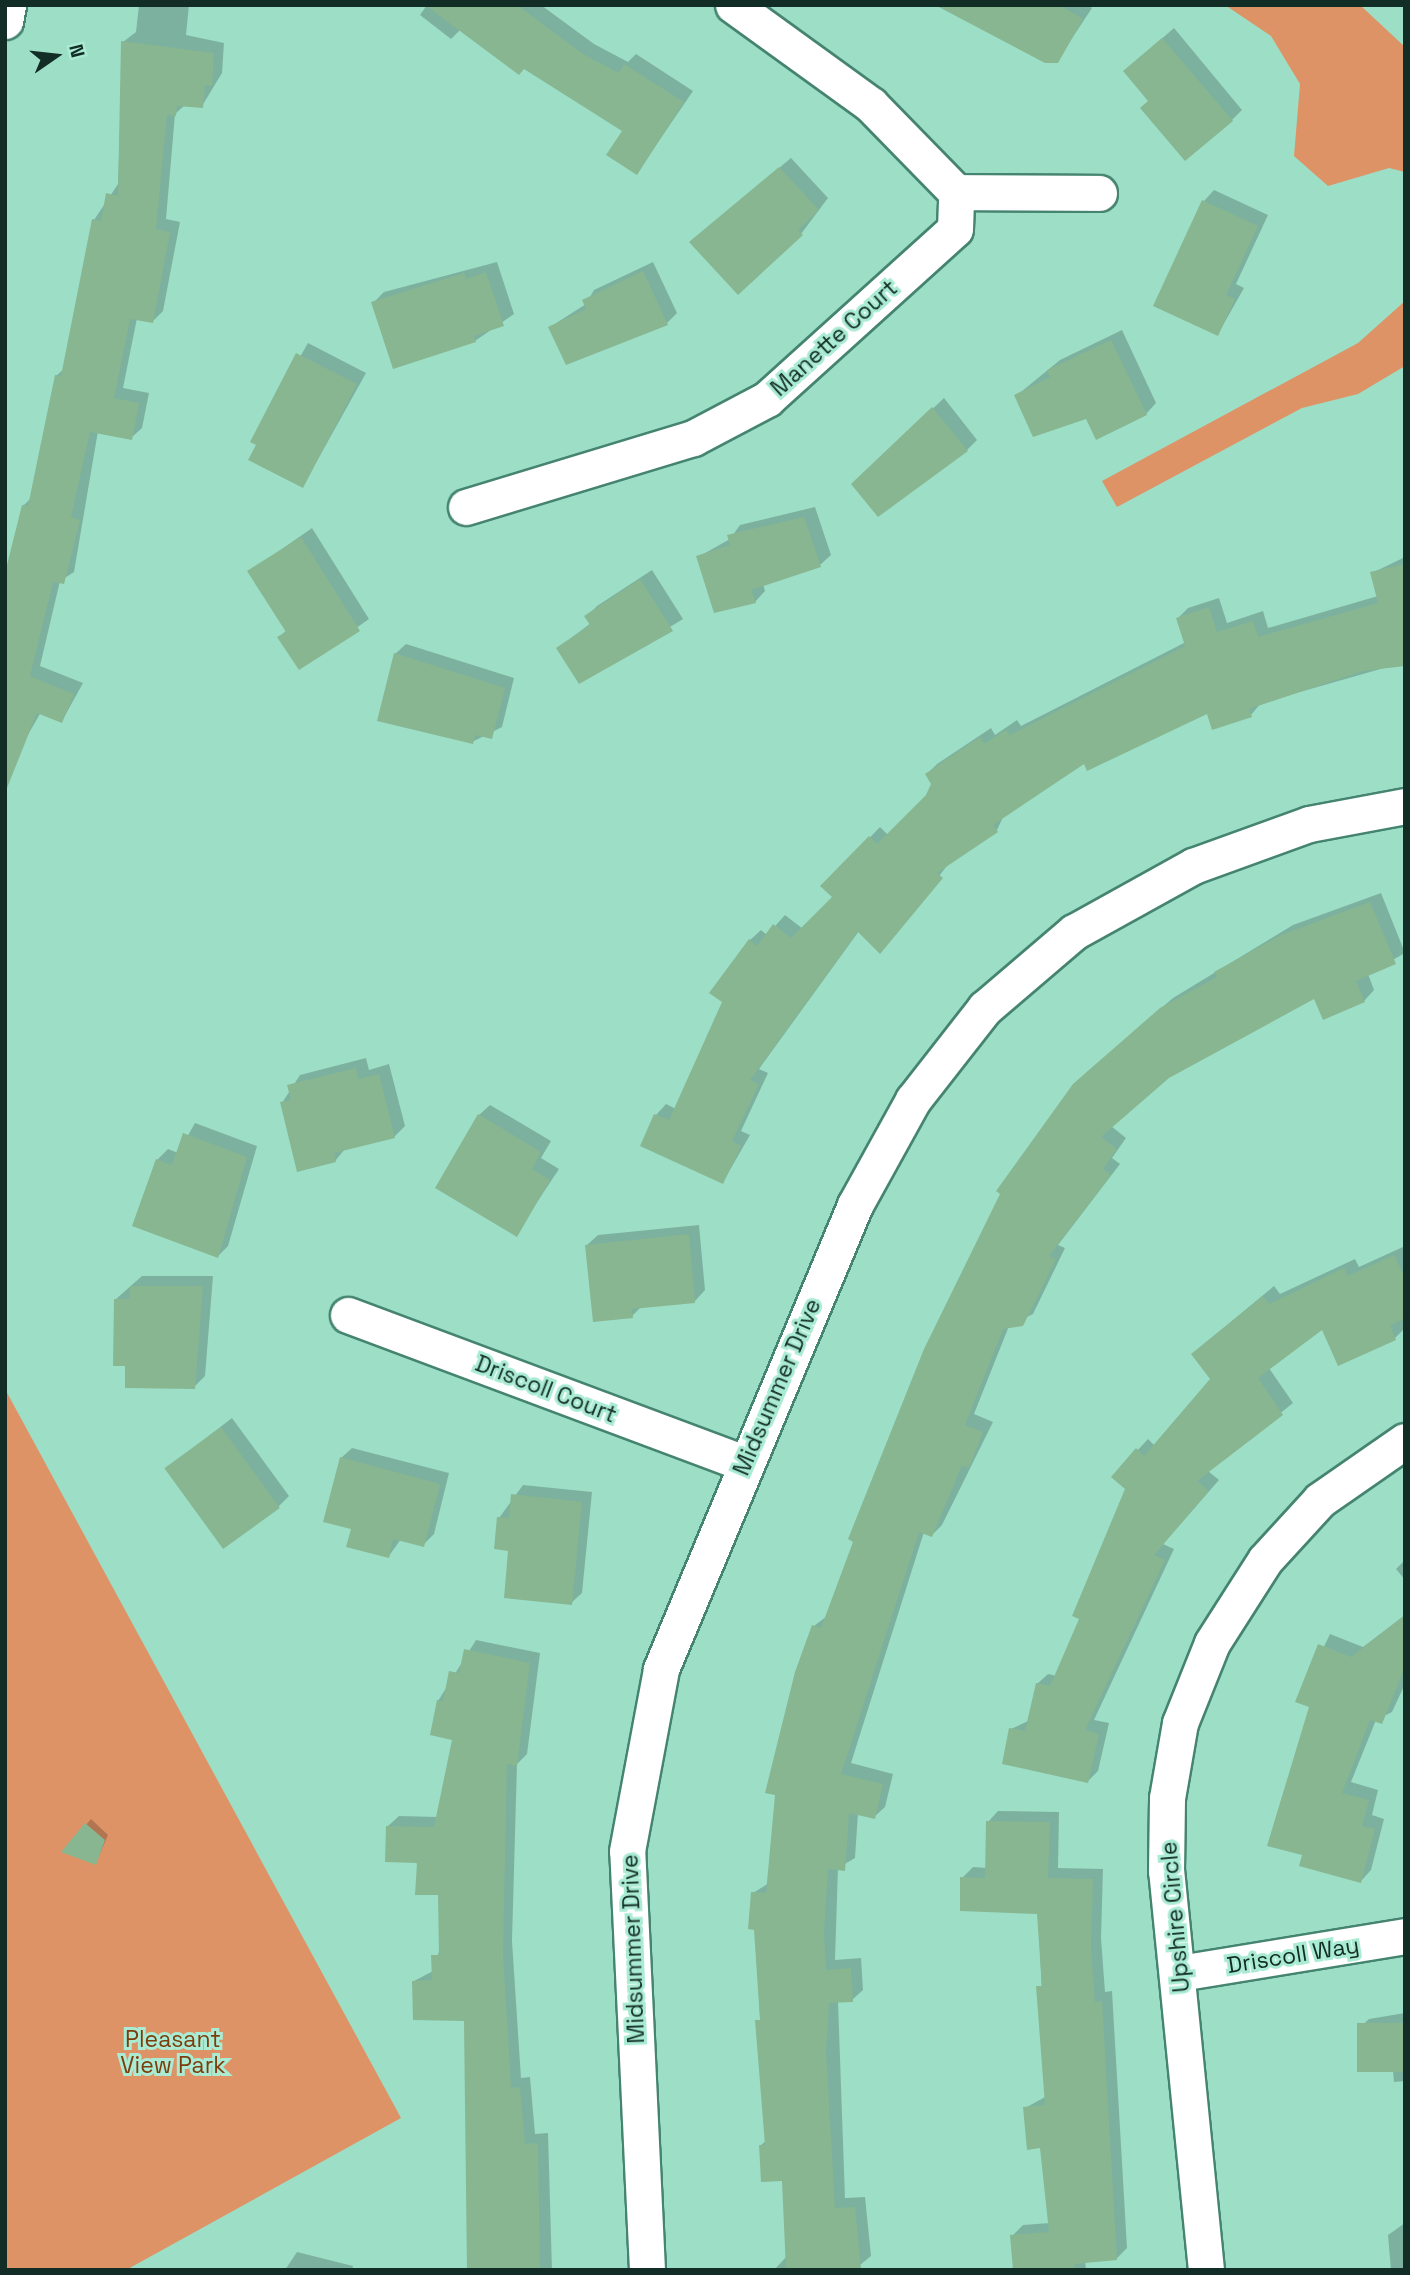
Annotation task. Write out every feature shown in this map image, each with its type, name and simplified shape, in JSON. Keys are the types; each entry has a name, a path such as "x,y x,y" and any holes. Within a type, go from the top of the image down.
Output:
{"street":[{"path":"5,21 8,5"},
{"path":"733,5 871,105 956,191 1099,192"},
{"name":"Manette Court","path":"467,507 692,438 767,399 955,229 956,191"},
{"name":"Midsummer Drive","path":"647,2270 627,1851 661,1669 744,1463 855,1205 913,1100 985,1008 1074,932 1193,866 1309,824 1405,806"},
{"name":"Driscoll Court","path":"348,1315 744,1463"},
{"name":"Upshire Circle","path":"1206,2270 1180,1973 1166,1871 1167,1798 1180,1723 1212,1643 1265,1560 1320,1500 1405,1441"},
{"name":"Driscoll Way","path":"1180,1973 1405,1936"}],"green space":[{"path":"1225,5 1360,5 1405,47 1405,172 1389,168 1328,186 1294,156 1300,84 1271,36"},
{"path":"1405,301 1405,366 1358,394 1302,408 1117,507 1102,481 1358,343"},
{"name":"Pleasant View Park","path":"5,1389 401,2118 126,2270 5,2270"}],"building":[{"path":"425,5 517,5 583,54 619,73 624,64 684,102 637,175 606,155 622,131 524,69 519,75"},
{"path":"935,5 1059,5 1083,19 1058,63 1045,63"},
{"path":"1162,38 1233,121 1185,161 1140,108 1148,101 1123,71"},
{"path":"121,41 214,53 212,86 205,85 203,108 177,106 176,116 167,115 156,229 170,232 153,323 130,319 114,398 139,403 132,440 90,432 71,517 80,520 64,584 53,582 30,676 74,694 62,723 37,713 7,788 5,573 22,505 28,506 55,375 61,376 92,219 101,221 106,193 118,196"},
{"path":"779,167 819,210 798,230 803,235 738,295 689,242"},
{"path":"1202,200 1258,226 1226,295 1235,299 1218,336 1153,306"},
{"path":"643,271 668,325 566,365 548,327 586,309 582,300"},
{"path":"486,272 504,326 474,336 476,342 393,369 371,302 464,273 466,279"},
{"path":"1111,340 1147,415 1096,440 1086,419 1033,437 1014,395 1050,377 1047,370"},
{"path":"296,353 357,384 303,488 248,460 256,445 250,442"},
{"path":"932,407 968,451 878,517 851,484"},
{"path":"804,517 821,567 751,590 756,603 714,613 696,556 730,545 727,535"},
{"path":"301,537 360,631 299,670 277,637 286,632 247,571"},
{"path":"1405,564 1405,666 1363,671 1249,709 1252,717 1212,730 1207,714 1087,771 1084,764 993,825 998,832 937,873 943,878 880,954 858,932 750,1080 759,1084 732,1141 741,1146 723,1184 640,1146 654,1114 669,1120 722,1002 709,993 749,939 757,946 773,924 791,938 832,897 820,886 869,836 877,844 926,795 931,784 925,774 980,737 984,744 1006,730 1010,735 1185,646 1176,618 1209,607 1217,632 1253,621 1258,637 1378,603 1370,572"},
{"path":"640,579 673,631 579,684 556,648 590,625 584,616"},
{"path":"394,653 505,688 492,739 475,735 473,744 377,721"},
{"path":"1370,902 1396,964 1356,981 1365,1002 1323,1020 1314,999 1169,1078 1101,1137 1117,1149 1103,1169 1111,1175 1049,1256 1056,1259 1023,1326 1003,1329 965,1425 983,1432 969,1468 962,1465 932,1537 919,1532 841,1774 883,1784 875,1819 849,1813 845,1871 828,1869 824,1933 826,1970 851,1968 853,2002 829,2003 826,2051 835,2208 855,2207 861,2269 786,2270 782,2181 761,2182 759,2145 765,2145 755,2020 760,2020 754,1930 748,1929 751,1892 766,1893 775,1795 765,1793 795,1672 812,1625 821,1628 853,1542 848,1539 924,1349 1000,1194 996,1191 1073,1084 1160,1008 1217,977 1214,972 1281,935"},
{"path":"356,1068 358,1079 379,1074 395,1138 334,1153 336,1162 297,1172 280,1102 291,1100 287,1085"},
{"path":"478,1114 541,1152 532,1169 550,1180 517,1237 435,1188"},
{"path":"183,1133 247,1157 218,1258 132,1226 156,1159 172,1165"},
{"path":"689,1234 695,1303 632,1309 633,1318 593,1322 585,1245"},
{"path":"1394,1255 1405,1277 1405,1318 1390,1326 1396,1340 1338,1366 1322,1330 1258,1378 1283,1415 1197,1481 1209,1491 1154,1555 1165,1560 1085,1730 1099,1734 1088,1783 1002,1764 1009,1728 1025,1731 1036,1683 1050,1686 1079,1619 1072,1616 1125,1489 1111,1477 1136,1448 1144,1456 1210,1379 1191,1354 1263,1296 1269,1304 1344,1268 1348,1276"},
{"path":"130,1286 203,1286 195,1389 125,1388 125,1366 113,1366 114,1299 130,1299"},
{"path":"221,1427 280,1508 223,1549 164,1468"},
{"path":"340,1457 440,1484 424,1547 393,1539 389,1558 346,1547 351,1529 323,1522"},
{"path":"511,1494 582,1502 572,1605 504,1598 508,1551 494,1549 497,1517 509,1518"},
{"path":"1405,1615 1405,1667 1382,1724 1370,1720 1342,1793 1369,1800 1362,1826 1375,1829 1361,1883 1299,1866 1302,1855 1267,1846 1309,1707 1295,1702 1318,1644 1351,1657"},
{"path":"464,1649 530,1663 517,1766 507,1764 503,1953 511,2088 520,2087 525,2144 538,2143 540,2270 467,2270 464,2021 413,2020 412,1981 432,1980 431,1955 439,1955 438,1895 415,1895 417,1863 385,1862 386,1826 434,1827 452,1740 430,1735 437,1700 443,1701 449,1671 459,1673"},
{"path":"986,1821 1050,1822 1048,1878 1093,1879 1091,1950 1095,2002 1102,2001 1117,2260 1074,2264 1075,2270 1013,2270 1010,2235 1049,2232 1040,2148 1027,2150 1023,2107 1045,2105 1036,1986 1042,1986 1037,1914 960,1911 960,1877 985,1878"},
{"path":"85,1823 105,1840 96,1865 61,1852"},
{"path":"1357,2023 1405,2023 1405,2072 1357,2072"}]}
